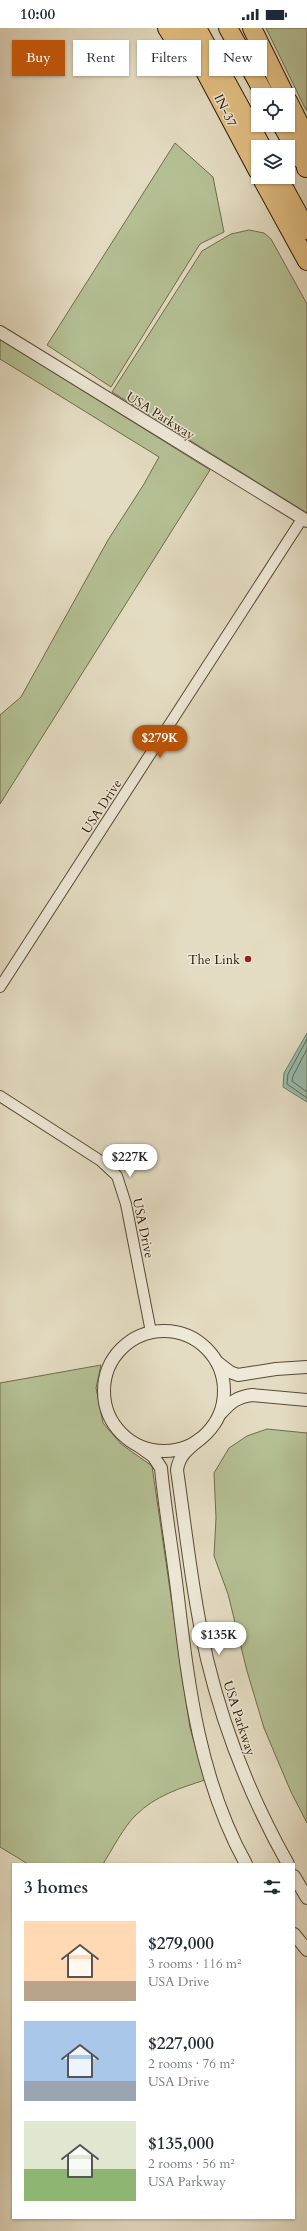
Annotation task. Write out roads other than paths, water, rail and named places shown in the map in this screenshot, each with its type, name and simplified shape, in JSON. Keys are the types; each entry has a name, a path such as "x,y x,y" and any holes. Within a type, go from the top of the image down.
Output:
{"highway":[{"path":"167,28 251,145"},
{"name":"IN-37","path":"182,28 220,96 251,145"},
{"path":"197,28 251,144"},
{"path":"228,28 261,88"},
{"path":"252,28 282,88"},
{"path":"295,115 300,125 306,169"},
{"path":"286,132 306,169"},
{"path":"265,184 307,261"},
{"path":"282,184 307,230"}],"street":[{"name":"USA Parkway","path":"0,332 305,520"},
{"name":"USA Drive","path":"0,987 305,520"},
{"name":"USA Drive","path":"0,1096 101,1161 116,1176 126,1204 151,1332"},
{"name":"USA Parkway","path":"246,1863 216,1797 203,1756 194,1714 161,1468 153,1456 129,1440 114,1425 106,1406 104,1385 110,1364 123,1347 141,1335 151,1332 164,1331 189,1336 209,1351 216,1361 230,1372 238,1375 276,1369 307,1367"},
{"name":"USA Parkway","path":"216,1361 224,1389 218,1417"},
{"name":"USA Parkway","path":"287,1863 257,1804 235,1749 207,1659 195,1600 177,1470 185,1451 210,1429 229,1404 244,1396 307,1400"},
{"name":"USA Parkway","path":"139,1446 156,1450 170,1451 184,1448 200,1439"},
{"path":"295,1878 307,1898"},
{"path":"295,1935 307,1950"}],"water":[{"path":"307,1033 307,1102 283,1087 284,1073"}],"place":[{"name":"The Link","path":"248,959"}]}
